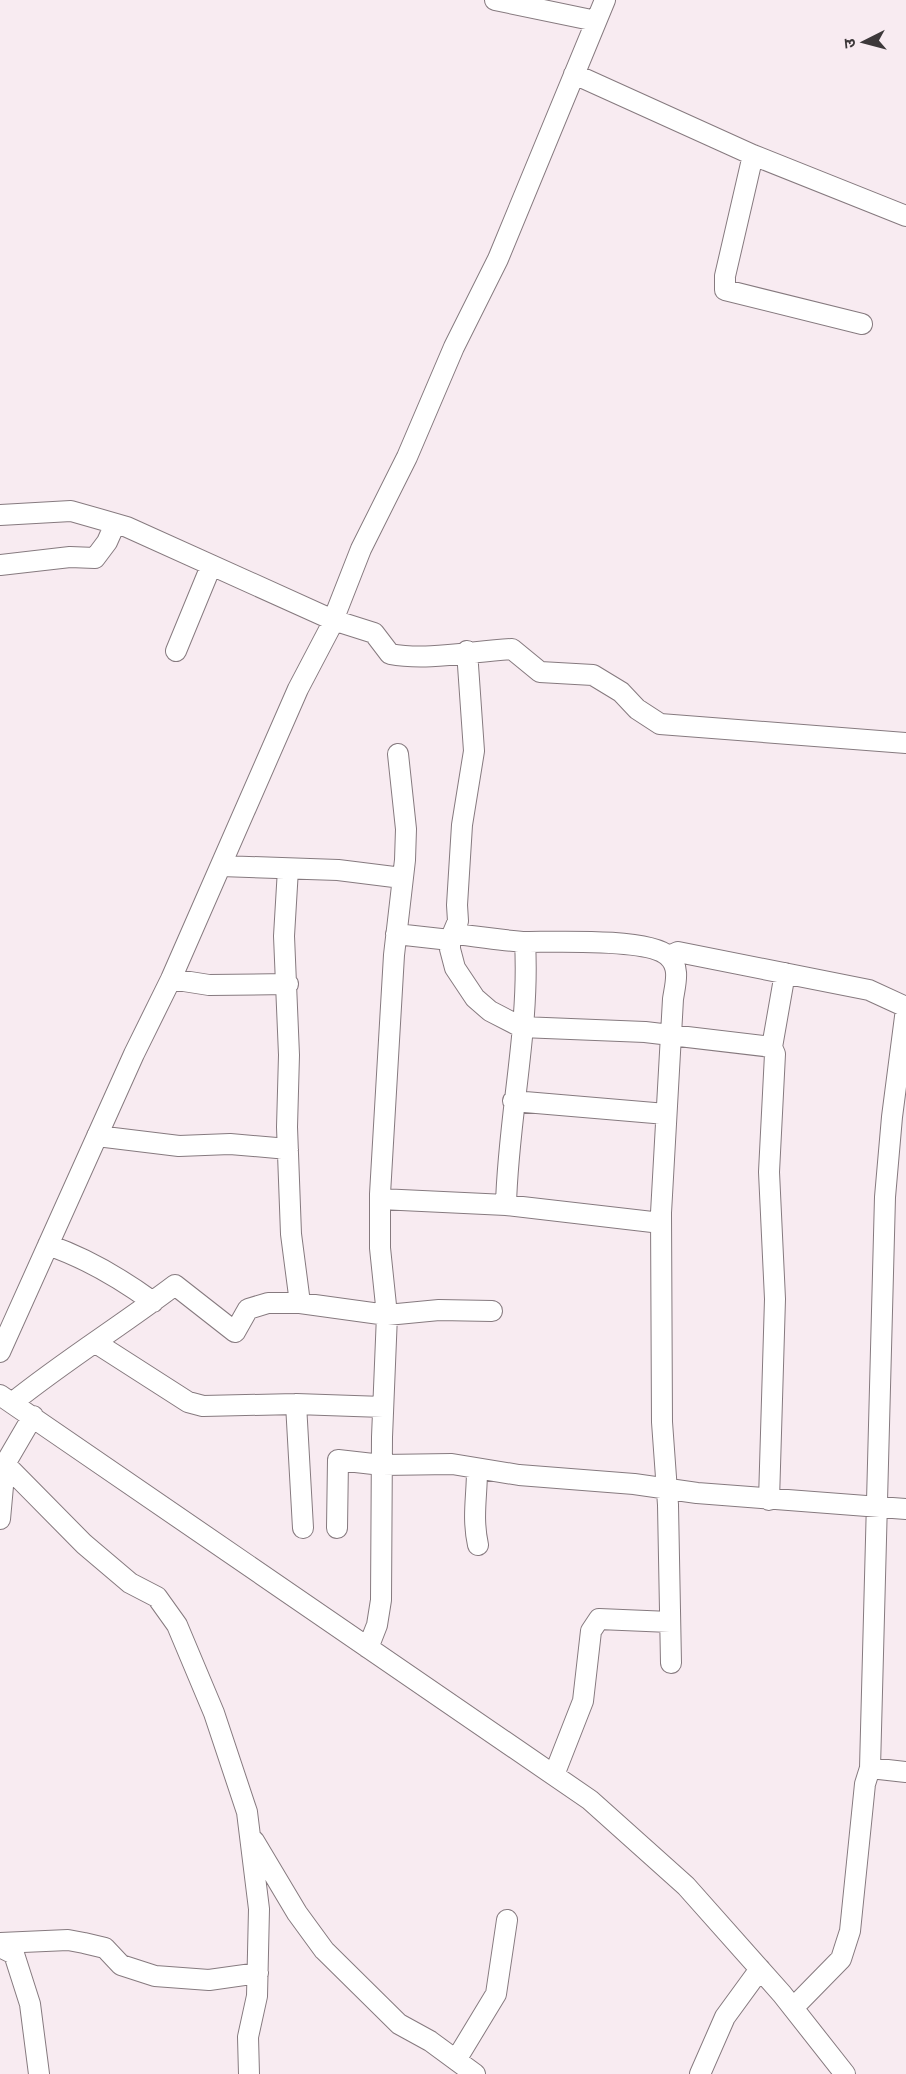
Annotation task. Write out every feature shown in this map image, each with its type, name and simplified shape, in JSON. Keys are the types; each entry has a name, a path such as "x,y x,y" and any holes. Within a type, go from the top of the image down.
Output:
{"street":[{"path":"495,0 596,21"},
{"path":"0,1352 97,1136 171,979 298,689 333,620 361,549 407,457 454,347 498,259 605,0"},
{"path":"574,74 753,155 906,216"},
{"path":"753,155 724,276 725,290 862,324"},
{"path":"0,516 71,511 127,527 333,620 374,633 390,654 414,658 467,651 512,649 540,672 593,675 621,692 637,709 660,724 906,743"},
{"path":"0,565 70,557 94,558 107,542 115,524"},
{"path":"176,651 211,566"},
{"path":"467,651 474,751 462,825 456,905 458,921 452,937 455,968 475,998 490,1011 521,1027 645,1032 772,1047"},
{"path":"368,1648 377,1625 381,1600 383,1407 387,1315 380,1248 380,1199 396,934 406,829 398,754"},
{"path":"221,866 338,870 402,878"},
{"path":"288,870 284,936 288,984 288,1149 291,1234 300,1303"},
{"path":"396,934 525,942 593,940 657,950 669,956 677,971 670,1036 661,1223 662,1422 671,1663"},
{"path":"506,1205 513,1101 526,983 525,942"},
{"path":"669,956 678,952 869,990 906,1008 899,1119 885,1197 870,1768 865,1784 850,1931 841,1959 793,2008"},
{"path":"769,1500 775,1299 769,1172 775,1054 772,1047 785,973"},
{"path":"171,979 209,985 288,984"},
{"path":"513,1101 666,1114"},
{"path":"97,1136 179,1146 230,1144 288,1149"},
{"path":"380,1199 506,1205 661,1223"},
{"path":"48,1245 80,1256 126,1282 153,1302"},
{"path":"492,1311 439,1310 387,1315 300,1303 268,1304 248,1309 236,1332 174,1285 96,1343 6,1399 590,1800 686,1886 793,2008 845,2074"},
{"path":"96,1343 188,1402 203,1406 296,1404 383,1407"},
{"path":"296,1404 303,1528"},
{"path":"0,1519 5,1464 33,1416"},
{"path":"337,1528 338,1460 382,1465 452,1464 477,1470 666,1490 769,1500 906,1509"},
{"path":"5,1464 84,1544 130,1583 157,1597 177,1625 214,1713 247,1812 259,1909 257,1996 248,2037 249,2074"},
{"path":"477,1470 477,1494 473,1521 478,1545"},
{"path":"554,1775 583,1701 591,1631 599,1619 670,1622"},
{"path":"870,1768 906,1772"},
{"path":"250,1833 297,1913 324,1950 399,2024 474,2074"},
{"path":"456,2060 496,1994 507,1920"},
{"path":"0,1945 68,1940 84,1943 105,1948 121,1965 154,1976 209,1980 258,1973"},
{"path":"0,1945 14,1954 24,1985 31,2013 39,2074"},
{"path":"700,2074 725,2017 760,1969"}]}
